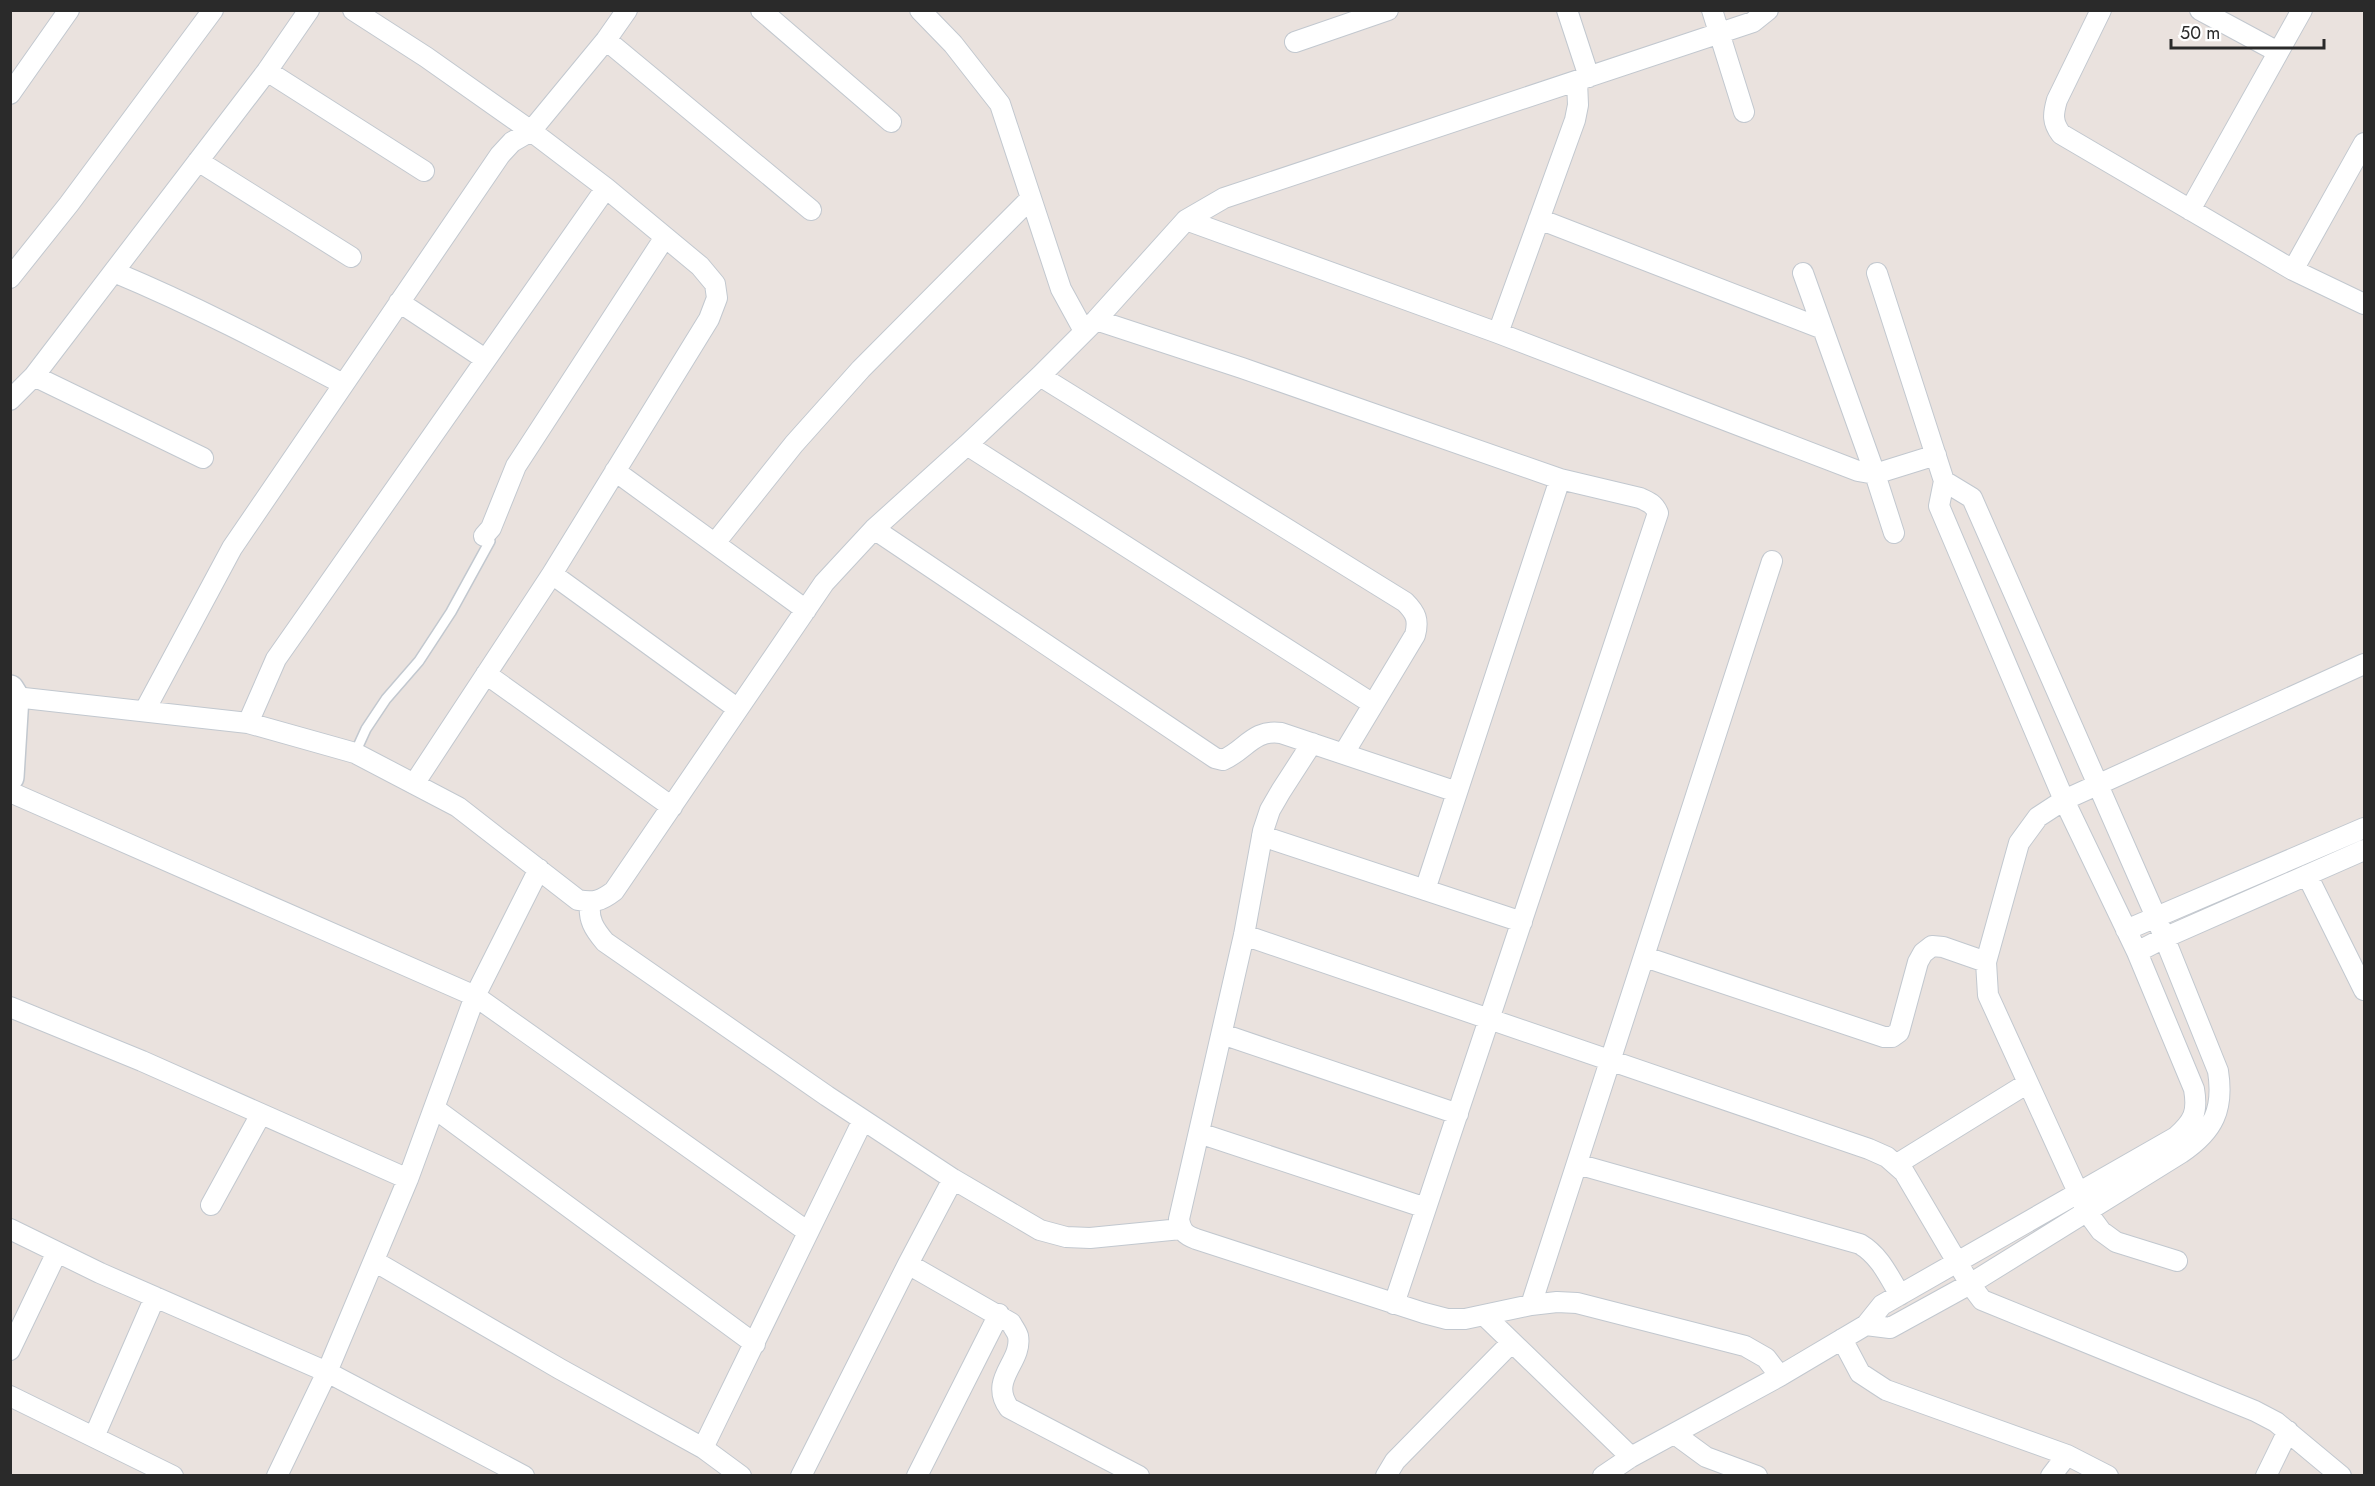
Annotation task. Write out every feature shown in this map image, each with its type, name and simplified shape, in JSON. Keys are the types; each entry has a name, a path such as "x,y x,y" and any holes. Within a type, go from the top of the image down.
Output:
{"main road":[{"path":"10,777 13,693"}],"street":[{"path":"10,94 69,10"},
{"path":"10,278 69,204 213,10"},
{"path":"10,400 34,376 114,272 267,71 309,10"},
{"path":"353,10 426,57 531,131 606,188 700,266 715,284 717,298 709,320 552,574 414,784"},
{"path":"145,710 232,548 399,302 501,155 512,142 531,131 606,40 627,10"},
{"path":"761,10 891,122"},
{"path":"920,10 952,44 1000,104 1061,289 1090,326 1242,368 1560,479 1650,502 1658,513 1394,1304"},
{"path":"1295,42 1388,10"},
{"path":"1498,333 1575,120 1582,79 1568,10"},
{"path":"1712,10 1744,112"},
{"path":"13,693 248,723 355,753 458,807 578,900 602,901 614,891 824,583 874,529 967,445 1090,326 1186,220 1224,198 1754,22 1768,10"},
{"path":"2101,10 2057,100 2053,113 2054,124 2061,134 2294,270 2364,304"},
{"path":"2199,10 2278,52"},
{"path":"2190,210 2302,10"},
{"path":"606,40 812,210"},
{"path":"267,71 424,171"},
{"path":"2294,270 2364,143"},
{"path":"198,162 351,257"},
{"path":"248,723 276,659 606,188"},
{"path":"715,543 794,444 861,369 1031,198"},
{"path":"1539,219 1823,329"},
{"path":"1186,220 1498,333 1858,471 1875,474 1936,455"},
{"path":"487,538 516,466 665,237"},
{"path":"114,272 228,323 343,384"},
{"path":"1803,273 1894,532"},
{"path":"1866,1325 1890,1328 1970,1284 2198,1142 2202,1121 2194,1089 2137,952 2064,800 1939,506 1944,481 1877,273"},
{"path":"399,302 485,359"},
{"path":"34,376 203,458"},
{"path":"1040,376 1405,602 1414,610 1419,622 1415,635 1344,753"},
{"path":"967,445 1373,704"},
{"path":"615,471 806,610"},
{"path":"1425,890 1560,479"},
{"path":"1603,1476 1631,1457 1676,1435 1866,1325 1882,1305 2176,1137 2219,1109 2221,1090 2218,1071 2156,917 1971,498 1944,481"},
{"path":"874,529 1215,758 1223,760 1261,733 1271,732 1344,753 1457,792"},
{"path":"1532,1305 1772,561"},
{"path":"552,574 738,709"},
{"path":"2176,1261 2116,1242 2087,1212 1988,995 1986,962 2019,843 2038,817 2064,800 2364,664"},
{"path":"486,674 672,807"},
{"path":"1312,743 1270,810 1262,836 1244,935 1179,1219 1181,1228 1187,1236 1394,1304 1447,1319 1485,1316 1532,1305 1557,1302 1577,1303 1745,1346 1766,1358 1780,1376"},
{"path":"10,792 475,996 808,1232"},
{"path":"2126,930 2364,828"},
{"path":"1262,836 1522,922"},
{"path":"2137,952 2364,850"},
{"path":"276,1476 327,1372 408,1179 475,996 539,869"},
{"path":"2307,875 2364,990"},
{"path":"590,902 588,916 594,930 605,942 863,1120 953,1179 1040,1230 1066,1237 1117,1237 1181,1228"},
{"path":"1244,935 1869,1149 1897,1164 1982,1300 2276,1422 2341,1476"},
{"path":"1645,957 1884,1037 1892,1037 1899,1032 1918,962 1923,953 1932,946 1943,947 1986,962"},
{"path":"10,1007 142,1061 408,1179"},
{"path":"1222,1034 1458,1114"},
{"path":"1897,1164 2028,1083"},
{"path":"434,1108 754,1344"},
{"path":"212,1205 261,1114"},
{"path":"703,1448 863,1120"},
{"path":"1199,1134 1426,1208"},
{"path":"1577,1164 1860,1244 1880,1261 1900,1294"},
{"path":"801,1476 953,1179"},
{"path":"10,1229 155,1297 327,1372 524,1476"},
{"path":"10,1350 57,1252"},
{"path":"374,1261 560,1369 703,1448 741,1476"},
{"path":"908,1264 999,1314 1011,1323 1018,1335 1017,1346 1002,1384 1002,1399 1009,1408 1139,1476"},
{"path":"94,1437 155,1297"},
{"path":"917,1476 999,1314"},
{"path":"1485,1316 1631,1457"},
{"path":"1842,1339 1860,1373 1879,1386 2067,1455 2108,1476"},
{"path":"1386,1476 1395,1461 1512,1342"},
{"path":"10,1396 173,1476"},
{"path":"2266,1476 2288,1431"},
{"path":"1676,1435 1706,1457 1747,1474"},
{"path":"2051,1476 2067,1455"}],"lane":[{"path":"355,753 366,729 386,699 419,661 451,612 487,538"}]}
